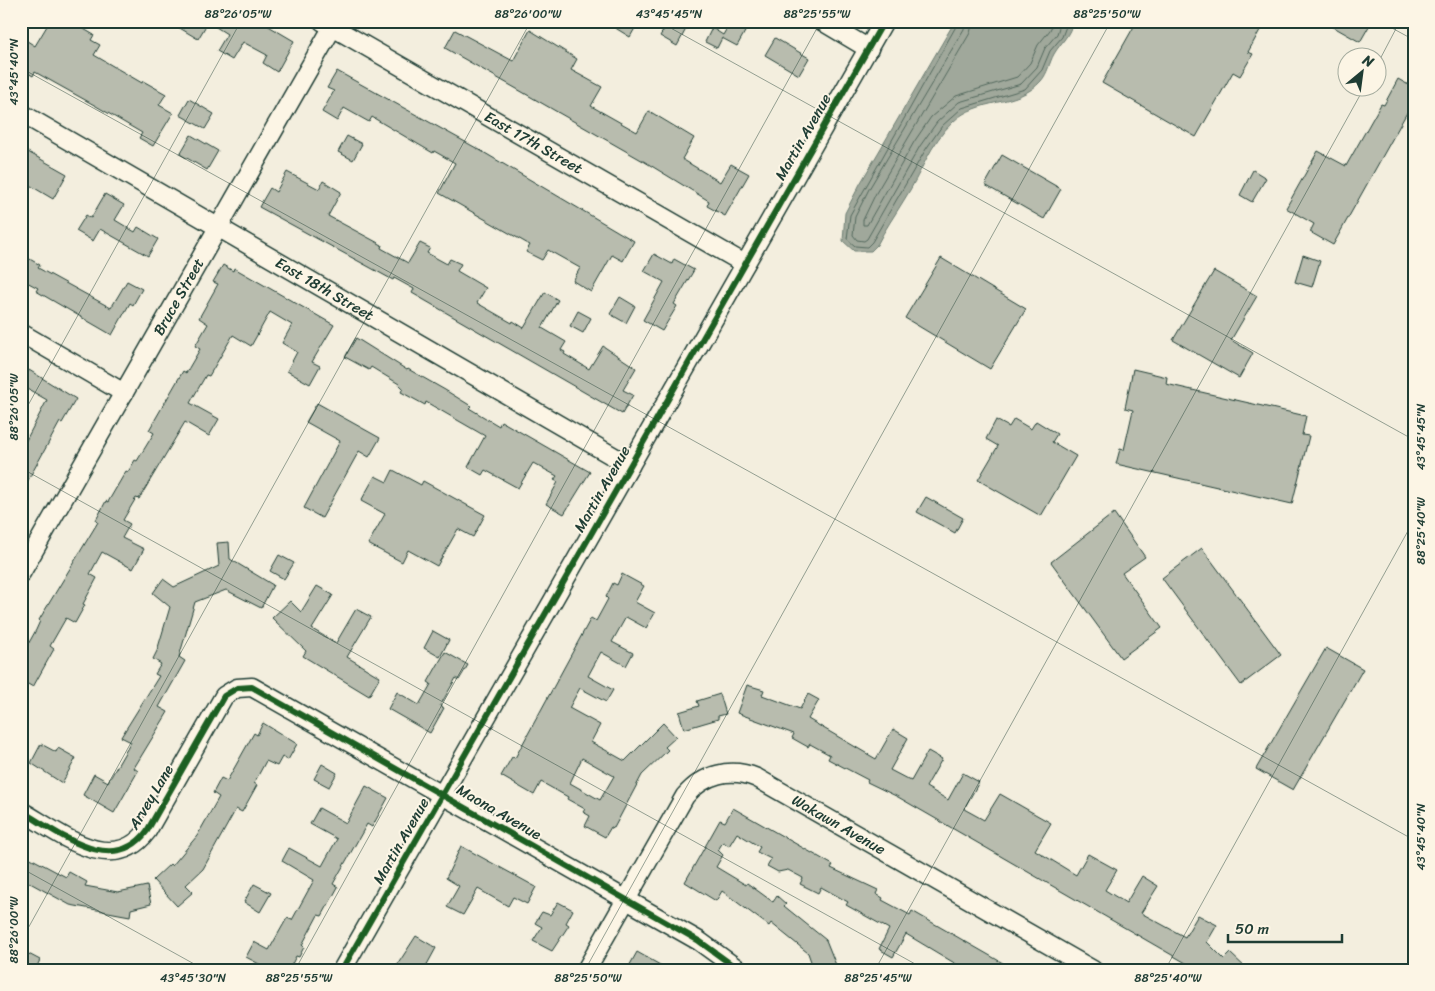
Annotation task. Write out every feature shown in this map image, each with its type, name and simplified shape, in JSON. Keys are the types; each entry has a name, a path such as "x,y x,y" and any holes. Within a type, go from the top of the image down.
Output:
{"street":[{"path":"822,21 869,49"},
{"name":"Martin Avenue","path":"342,970 884,21"},
{"name":"Bruce Street","path":"21,573 219,227 330,23"},
{"name":"East 17th Street","path":"330,23 745,264"},
{"name":"East 18th Street","path":"21,113 630,466"},
{"path":"21,332 124,393"},
{"name":"Maona Avenue","path":"219,704 224,696 233,689 244,686 256,688 708,946 739,970"},
{"name":"Arvey Lane","path":"21,811 90,850 107,852 128,848 147,832 219,704"},
{"name":"Wakawn Avenue","path":"586,970 690,790 714,775 741,773 765,783 1093,970"}],"water":[{"path":"955,21 1073,21 1070,31 1054,54 1041,81 1021,95 974,109 963,114 953,122 938,139 877,245 871,251 854,251 843,241 845,213"}],"building":[{"path":"50,21 70,21 94,35 91,40 100,45 94,55 142,83 143,81 166,94 159,105 173,113 153,146 139,138 142,133 96,106 35,72 33,76 21,69 21,37 35,46"},
{"path":"168,21 260,21 294,41 277,72 263,63 267,55 243,42 232,60 217,51 227,34 208,22 198,39"},
{"path":"604,21 639,21 630,37"},
{"path":"669,21 686,29 677,46 660,36"},
{"path":"731,21 751,21 737,46 722,38 717,48 705,42 712,28 723,35"},
{"path":"1137,21 1265,21 1248,52 1253,54 1240,76 1233,72 1196,137 1102,83"},
{"path":"1323,21 1372,21 1360,42"},
{"path":"455,30 513,61 530,30 577,59 571,70 602,87 591,106 637,132 649,111 694,138 682,159 720,182 731,164 749,174 725,216 707,206 709,201 645,162 445,48"},
{"path":"775,38 809,58 799,75 765,55"},
{"path":"337,71 478,149 634,241 623,261 612,255 591,292 573,281 580,268 548,250 542,260 526,252 530,245 439,193 455,163 434,151 433,153 372,117 369,122 344,108 337,121 322,112 334,91 327,88"},
{"path":"1398,79 1414,88 1414,100 1333,245 1310,232 1314,224 1286,208 1318,151 1346,166 1381,104 1384,105"},
{"path":"189,99 214,114 205,129 180,115"},
{"path":"191,135 218,151 207,170 180,154"},
{"path":"347,136 362,144 353,160 338,152"},
{"path":"21,148 67,174 53,199 21,180"},
{"path":"1002,155 1061,189 1044,219 985,185"},
{"path":"1253,170 1266,178 1252,202 1240,195"},
{"path":"287,172 319,189 323,181 341,192 328,216 382,245 381,248 408,263 420,243 430,248 427,253 447,264 450,259 461,264 457,271 486,288 477,303 512,323 513,321 524,328 545,292 558,300 542,328 566,342 561,350 565,352 564,354 589,369 603,346 636,368 623,390 633,395 622,414 412,293 414,289 394,278 393,280 259,207 270,188 276,192"},
{"path":"105,194 124,205 115,220 135,232 138,227 158,239 148,256 100,229 93,241 76,231 86,215 91,218"},
{"path":"21,254 40,265 38,268 111,308 127,281 142,289 133,305 130,303 112,335 36,291 38,288 21,279"},
{"path":"654,254 672,264 674,259 694,270 674,304 677,306 662,331 643,320 664,282 644,271"},
{"path":"1303,255 1320,261 1312,287 1295,282"},
{"path":"941,258 1026,309 990,369 905,318"},
{"path":"223,265 233,271 234,268 334,325 312,362 320,366 310,384 287,371 297,352 282,343 292,325 270,312 251,346 233,335 209,376 206,375 190,403 219,419 209,436 185,422 139,499 136,498 123,520 130,524 122,538 144,549 133,569 102,552 90,574 97,578 83,604 85,605 75,623 66,618 50,646 54,649 33,687 21,680 21,657 36,630 39,620 98,522 96,520 106,501 108,502 126,471 128,472 135,460 137,461 154,433 149,430 183,371 186,373 200,349 195,346 208,324 199,318 218,284 213,282"},
{"path":"1214,271 1257,296 1231,340 1253,353 1239,378 1173,340"},
{"path":"620,297 635,306 626,323 610,314"},
{"path":"578,311 591,318 583,333 570,326"},
{"path":"356,338 407,370 471,406 469,408 499,426 501,421 590,472 564,514 546,504 558,482 554,480 557,476 533,463 518,488 485,470 482,475 468,467 485,436 426,402 425,405 401,392 403,388 399,384 371,367 369,370 345,357"},
{"path":"1133,369 1167,377 1166,384 1306,416 1302,435 1309,436 1292,504 1116,464 1120,449 1124,450 1133,410 1125,408"},
{"path":"29,370 76,399 62,423 60,422 21,493 21,450 47,400 21,385"},
{"path":"317,403 380,438 369,457 359,451 322,518 304,508 340,441 306,422"},
{"path":"1014,419 1031,429 1036,421 1057,434 1052,442 1076,456 1041,516 978,480 998,446 986,439 996,420 1009,427"},
{"path":"393,470 421,485 423,481 485,515 473,537 458,529 437,566 408,550 402,562 368,544 385,514 361,501 375,476 387,482"},
{"path":"926,497 963,518 955,533 917,512"},
{"path":"1114,513 1145,557 1122,573 1162,628 1121,658 1051,562"},
{"path":"229,542 230,559 273,585 261,608 226,590 195,602 179,657 185,661 159,707 168,712 134,768 138,771 114,813 83,795 94,774 108,782 131,742 121,737 159,676 155,674 161,664 153,659 170,607 153,593 163,579 174,587 219,566 217,543"},
{"path":"1202,548 1281,655 1241,685 1162,578"},
{"path":"279,555 294,563 284,579 270,571"},
{"path":"622,574 644,586 635,602 655,613 646,628 626,617 612,642 633,653 626,666 601,652 588,676 613,690 606,702 580,688 569,708 600,725 591,742 625,761 663,723 676,737 665,747 668,750 642,775 614,828 611,827 605,837 585,826 590,816 583,812 585,809 567,799 568,797 541,782 534,795 501,776 512,757 515,758 591,618 596,621 608,599 606,597 613,583 617,585","holes":["582,758 614,776 600,800 570,783"]},
{"path":"317,586 333,595 312,629 336,643 356,609 371,617 347,657 380,677 369,696 303,656 306,651 272,618 290,601 301,612"},
{"path":"433,631 449,640 440,657 424,648"},
{"path":"1326,648 1363,669 1293,790 1256,769"},
{"path":"445,652 468,665 459,680 456,678 440,706 444,708 430,733 388,709 397,692 419,705 431,684 428,682"},
{"path":"747,685 764,690 762,695 800,709 808,694 819,700 808,719 876,759 893,729 908,738 890,770 911,781 928,751 942,759 926,787 948,800 963,773 979,782 964,809 984,820 1000,794 1051,823 1035,850 1076,875 1088,854 1117,870 1105,890 1126,903 1142,876 1158,886 1141,913 1185,937 1198,915 1217,925 1207,942 1224,959 1230,953 1248,970 1198,970 898,797 867,782 868,780 828,759 830,755 810,744 808,747 792,738 794,734 737,713"},
{"path":"720,694 726,714 718,716 718,719 684,729 679,712 699,706 697,701"},
{"path":"263,723 297,744 288,760 282,757 277,766 266,761 254,783 257,785 242,812 236,809 203,869 186,885 193,892 177,906 153,880 170,864 172,866 197,836 219,797 213,793 221,778 227,781 254,733 257,735"},
{"path":"41,744 56,752 58,748 76,758 62,783 31,763"},
{"path":"322,764 337,773 329,787 314,779"},
{"path":"366,786 388,798 372,827 367,824 333,884 338,887 322,916 318,915 302,945 304,947 299,957 296,956 289,970 258,970 261,965 246,957 254,942 269,950 287,918 292,920 314,880 282,861 289,848 322,866 337,839 310,824 319,808 346,823"},
{"path":"733,808 833,865 831,868 878,890 876,894 883,898 882,900 910,915 912,911 1015,970 966,970 906,934 893,957 879,949 889,929 846,905 848,902 821,887 818,893 800,884 803,878 788,870 778,872 767,866 771,859 757,852 760,847 737,833 729,846 723,842 718,850 723,855 716,867 746,885 747,883 773,902 777,896 786,904 784,906 826,940 838,970 814,970 808,953 771,923 769,926 722,891 716,901 685,882 720,820 725,822"},
{"path":"461,846 536,887 527,904 513,897 508,906 478,889 463,915 447,907 459,886 446,878"},
{"path":"21,853 66,877 69,872 87,882 85,886 118,892 147,886 151,904 131,909 130,916 70,905 21,878"},
{"path":"254,884 271,893 260,912 244,902"},
{"path":"558,902 573,910 566,923 569,925 552,951 533,941 542,927 535,923 542,912 550,915"},
{"path":"416,936 436,948 424,970 394,970"},
{"path":"21,950 40,960 35,970 21,970"},
{"path":"637,952 669,970 627,970"}],"cycle path":[{"path":"342,970 884,21"},
{"path":"21,811 67,839 84,846 101,851 118,851 133,844 147,831 224,696 237,688 252,687 699,941 739,970"}]}
